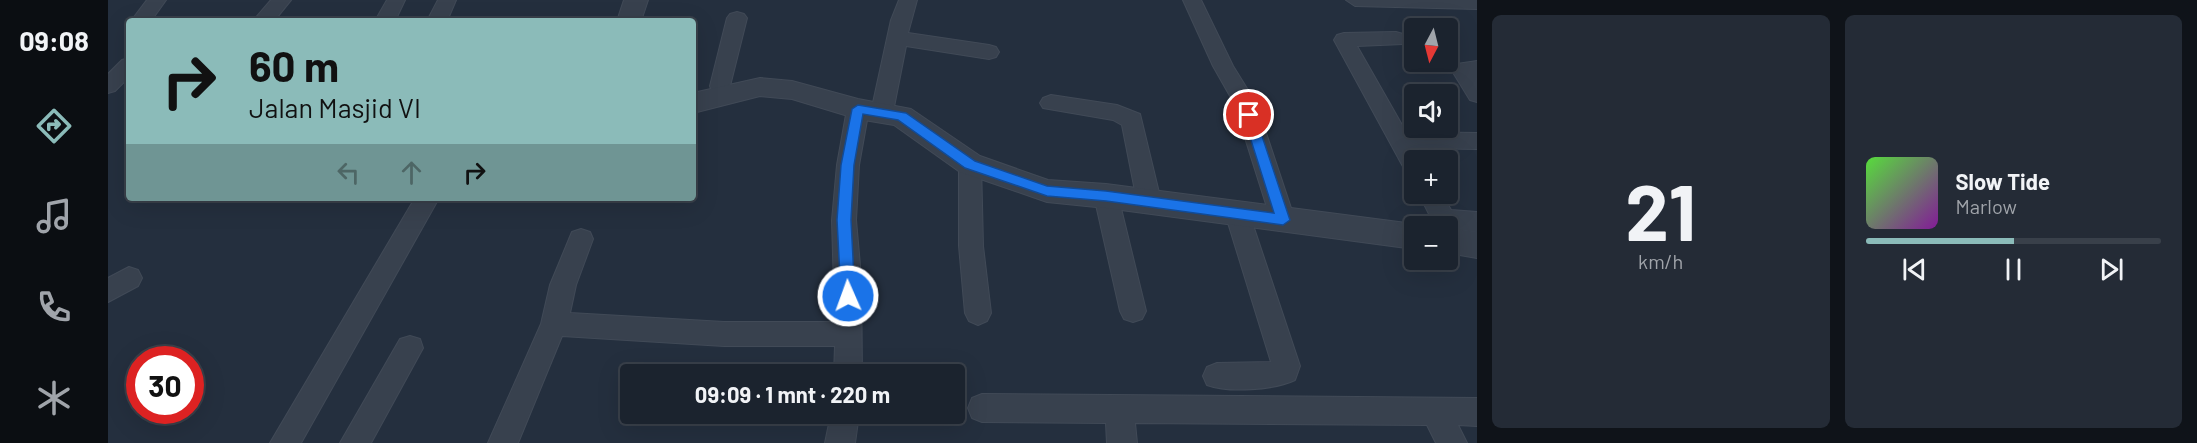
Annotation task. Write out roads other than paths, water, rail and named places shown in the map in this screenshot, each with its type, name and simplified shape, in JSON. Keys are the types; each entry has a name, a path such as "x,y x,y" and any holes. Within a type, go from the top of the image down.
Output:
{"street":[{"path":"143,18 157,0"},
{"path":"266,18 282,0"},
{"path":"387,18 396,0"},
{"path":"438,18 447,0"},
{"path":"630,18 636,0"},
{"path":"848,364 844,220 848,165 897,38 908,0"},
{"path":"1192,0 1223,66 1245,102 1283,220"},
{"path":"1355,0 1477,3"},
{"path":"722,96 720,86 737,18"},
{"path":"897,38 989,52"},
{"path":"1396,39 1344,40 1405,150"},
{"path":"108,86 126,68"},
{"path":"1477,68 1464,69 1464,74 1477,95"},
{"path":"696,102 741,90 775,87 901,116 970,165 1047,191 1109,208 1149,201 1404,236"},
{"path":"1051,103 1117,113 1132,120 1149,201"},
{"path":"1400,140 1477,141"},
{"path":"970,165 971,234 978,313"},
{"path":"285,443 382,280 425,201"},
{"path":"1438,204 1461,234"},
{"path":"1109,208 1134,311"},
{"path":"1217,376 1277,375 1285,371 1286,366 1237,213"},
{"path":"503,443 554,324 563,285 581,239"},
{"path":"554,324 723,334 849,334"},
{"path":"355,443 410,348"},
{"path":"982,408 1477,412"},
{"path":"1119,408 1122,443"},
{"path":"1436,411 1452,443"},
{"path":"840,443 843,424"}]}
